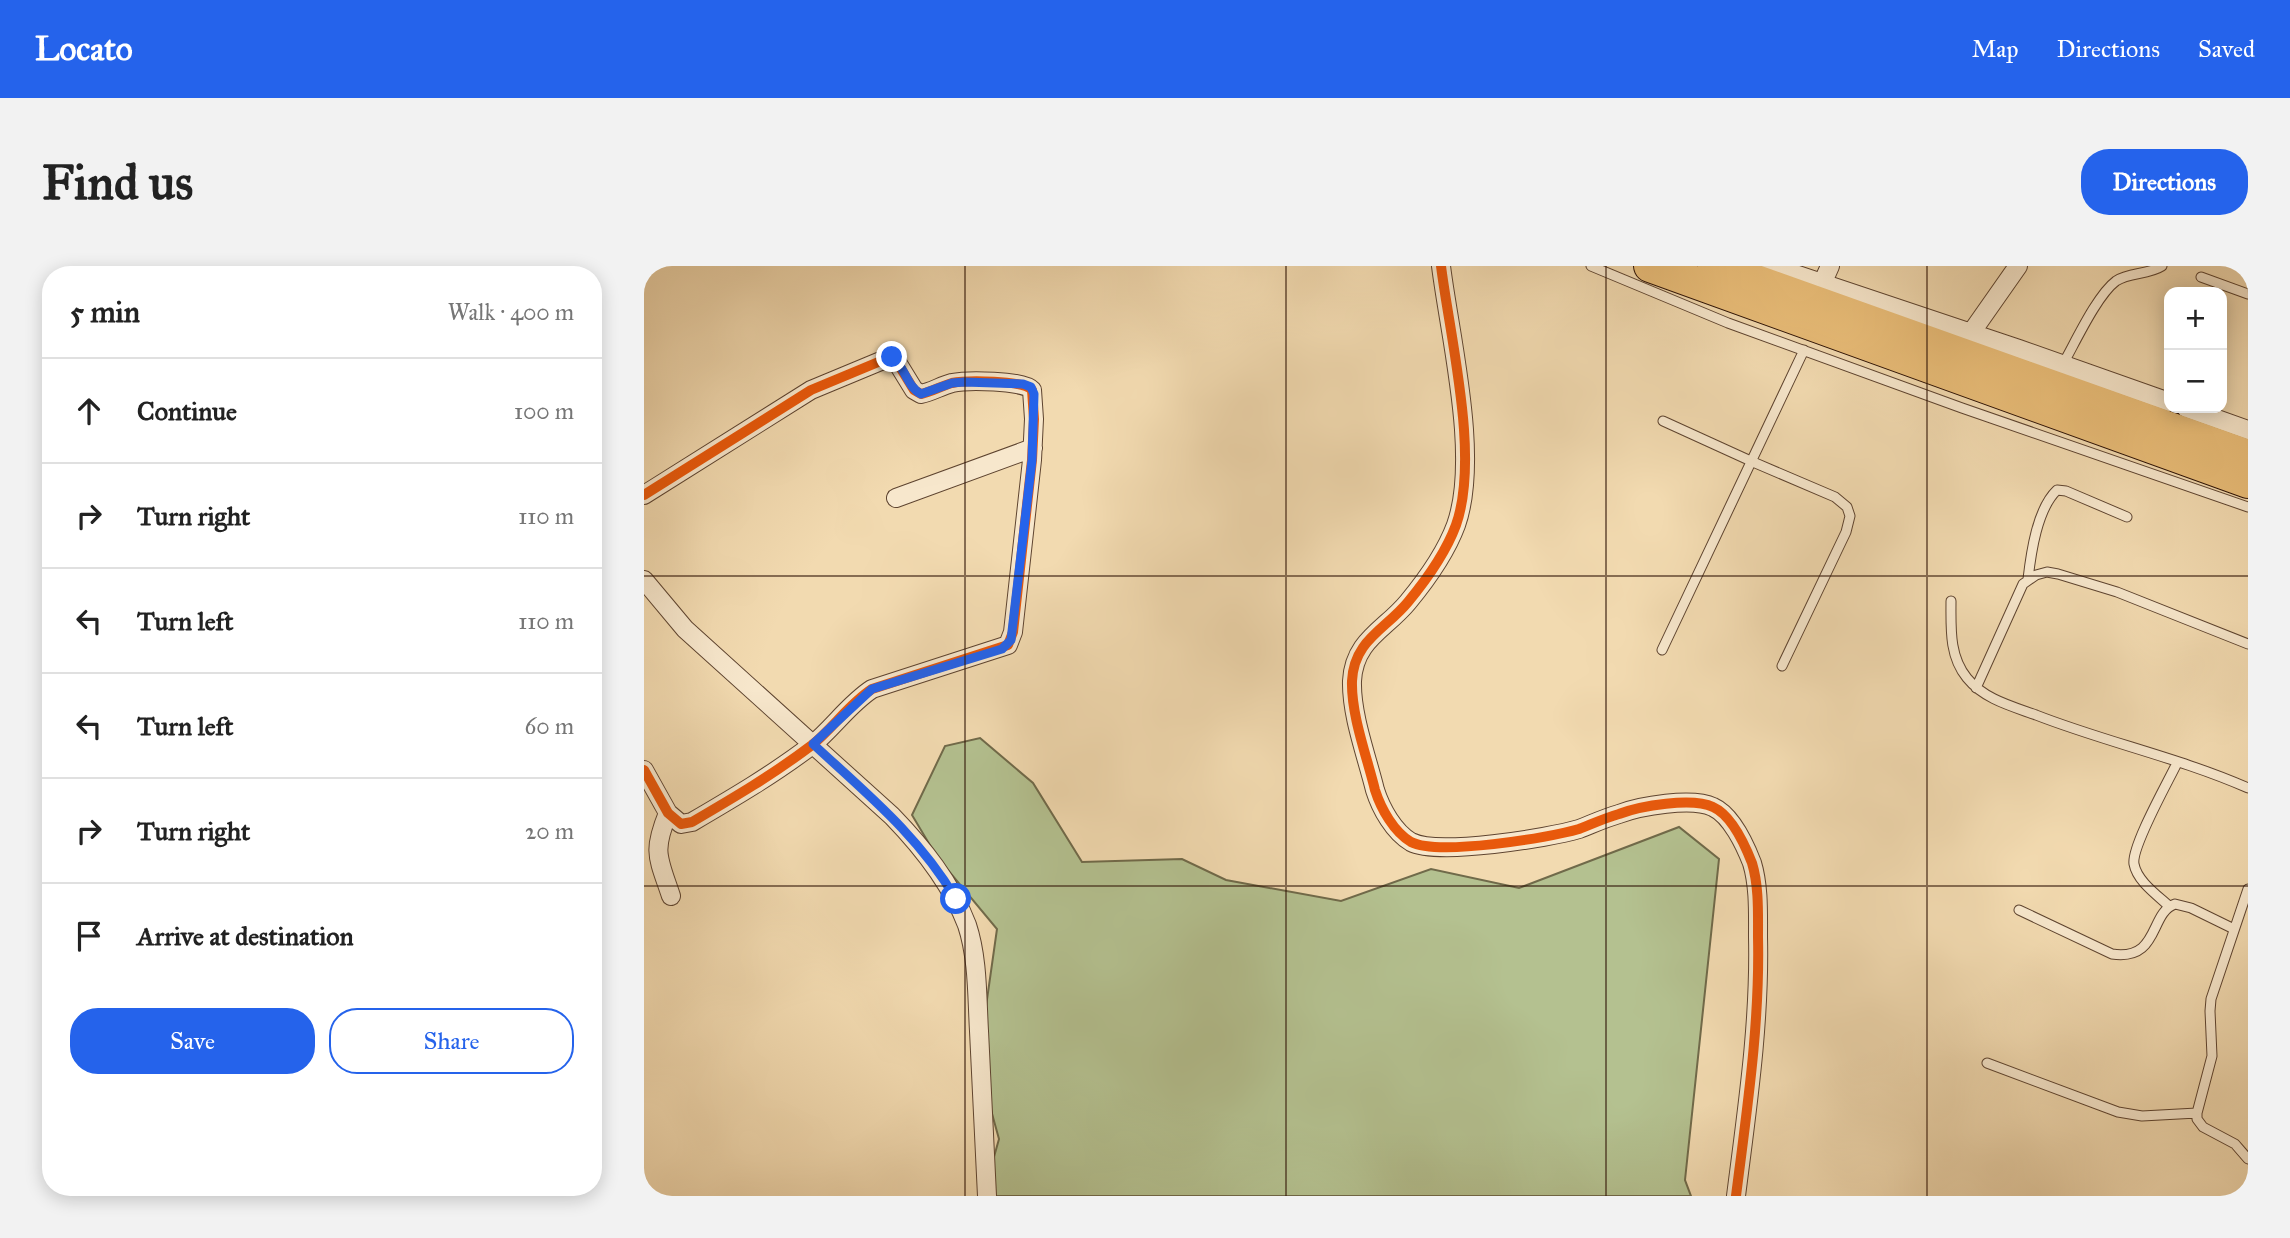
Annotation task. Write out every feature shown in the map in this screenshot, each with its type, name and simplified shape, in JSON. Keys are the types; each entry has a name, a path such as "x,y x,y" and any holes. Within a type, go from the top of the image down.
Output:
{"highway":[{"path":"1650,266 2248,482"},
{"path":"1714,266 2248,456"}],"street":[{"path":"1441,266 1461,407 1464,478 1456,524 1443,552 1408,601 1359,651 1352,681 1354,707 1375,790 1379,802 1404,837 1417,844 1437,848 1491,844 1558,834 1626,811 1667,805 1705,804 1713,807 1732,825 1752,864 1758,923 1759,992 1752,1077 1736,1196"},
{"path":"1771,266 2164,400"},
{"path":"1822,284 1830,266"},
{"path":"1972,333 2018,266"},
{"path":"644,495 811,390 888,358 895,359 914,390 921,394 952,383 964,382 1023,384 1031,387 1034,407 1033,448 1013,632 1008,645 872,689 813,744 750,788 692,822 681,824 668,813 644,770"},
{"path":"2200,413 2248,430"},
{"path":"896,498 1033,448"},
{"path":"644,580 685,629 915,840 956,899 968,927 977,982 987,1196"},
{"path":"668,813 657,848 671,896"}],"lane":[{"path":"1591,266 1728,323 1804,351 2248,507"},
{"path":"2063,364 2101,299 2116,281 2162,266"},
{"path":"2202,277 2248,294"},
{"path":"1662,650 1804,351"},
{"path":"1663,421 1835,496 1847,507 1850,516 1846,532 1782,666"},
{"path":"1976,688 2011,608 2028,579 2036,533 2049,501 2057,490 2066,491 2127,517"},
{"path":"2028,579 2046,572 2059,574 2117,592 2248,644"},
{"path":"1951,601 1952,642 1956,661 1976,688 1993,699 2052,722 2248,788"},
{"path":"2177,763 2138,845 2134,863 2138,874 2149,888 2169,906 2191,908 2234,929"},
{"path":"2248,889 2211,999 2212,1056 2196,1113 2203,1127 2235,1144 2248,1159"},
{"path":"2019,910 2112,954 2122,956 2135,953 2143,947 2169,906"},
{"path":"1987,1063 2118,1112 2142,1116 2196,1113"}],"green space":[{"path":"980,738 1033,783 1082,862 1182,859 1226,880 1341,901 1431,869 1519,888 1679,827 1719,859 1685,1180 1691,1196 983,1196 999,1139 978,1063 997,929 937,857 912,815 945,746"}],"cycle path":[{"path":"1441,266 1461,397 1465,466 1463,497 1456,525 1435,565 1408,602 1365,645 1354,667 1354,708 1375,790 1381,805 1399,832 1411,842 1425,846 1468,846 1543,837 1579,829 1628,811 1666,804 1704,804 1720,811 1726,817 1741,839 1752,863 1758,909 1755,1034 1736,1196"},
{"path":"644,495 811,390 888,358 895,359 914,390 921,394 952,383 969,381 1018,384 1032,390 1032,460 1013,632 1008,645 872,689 798,756 692,822 681,824 668,813 644,770"}],"route":[{"path":"892,357 914,390 921,394 952,383 964,382 1023,384 1031,387 1034,394 1032,460 1013,632 1008,645 872,689 813,744 915,840 956,899"}]}
